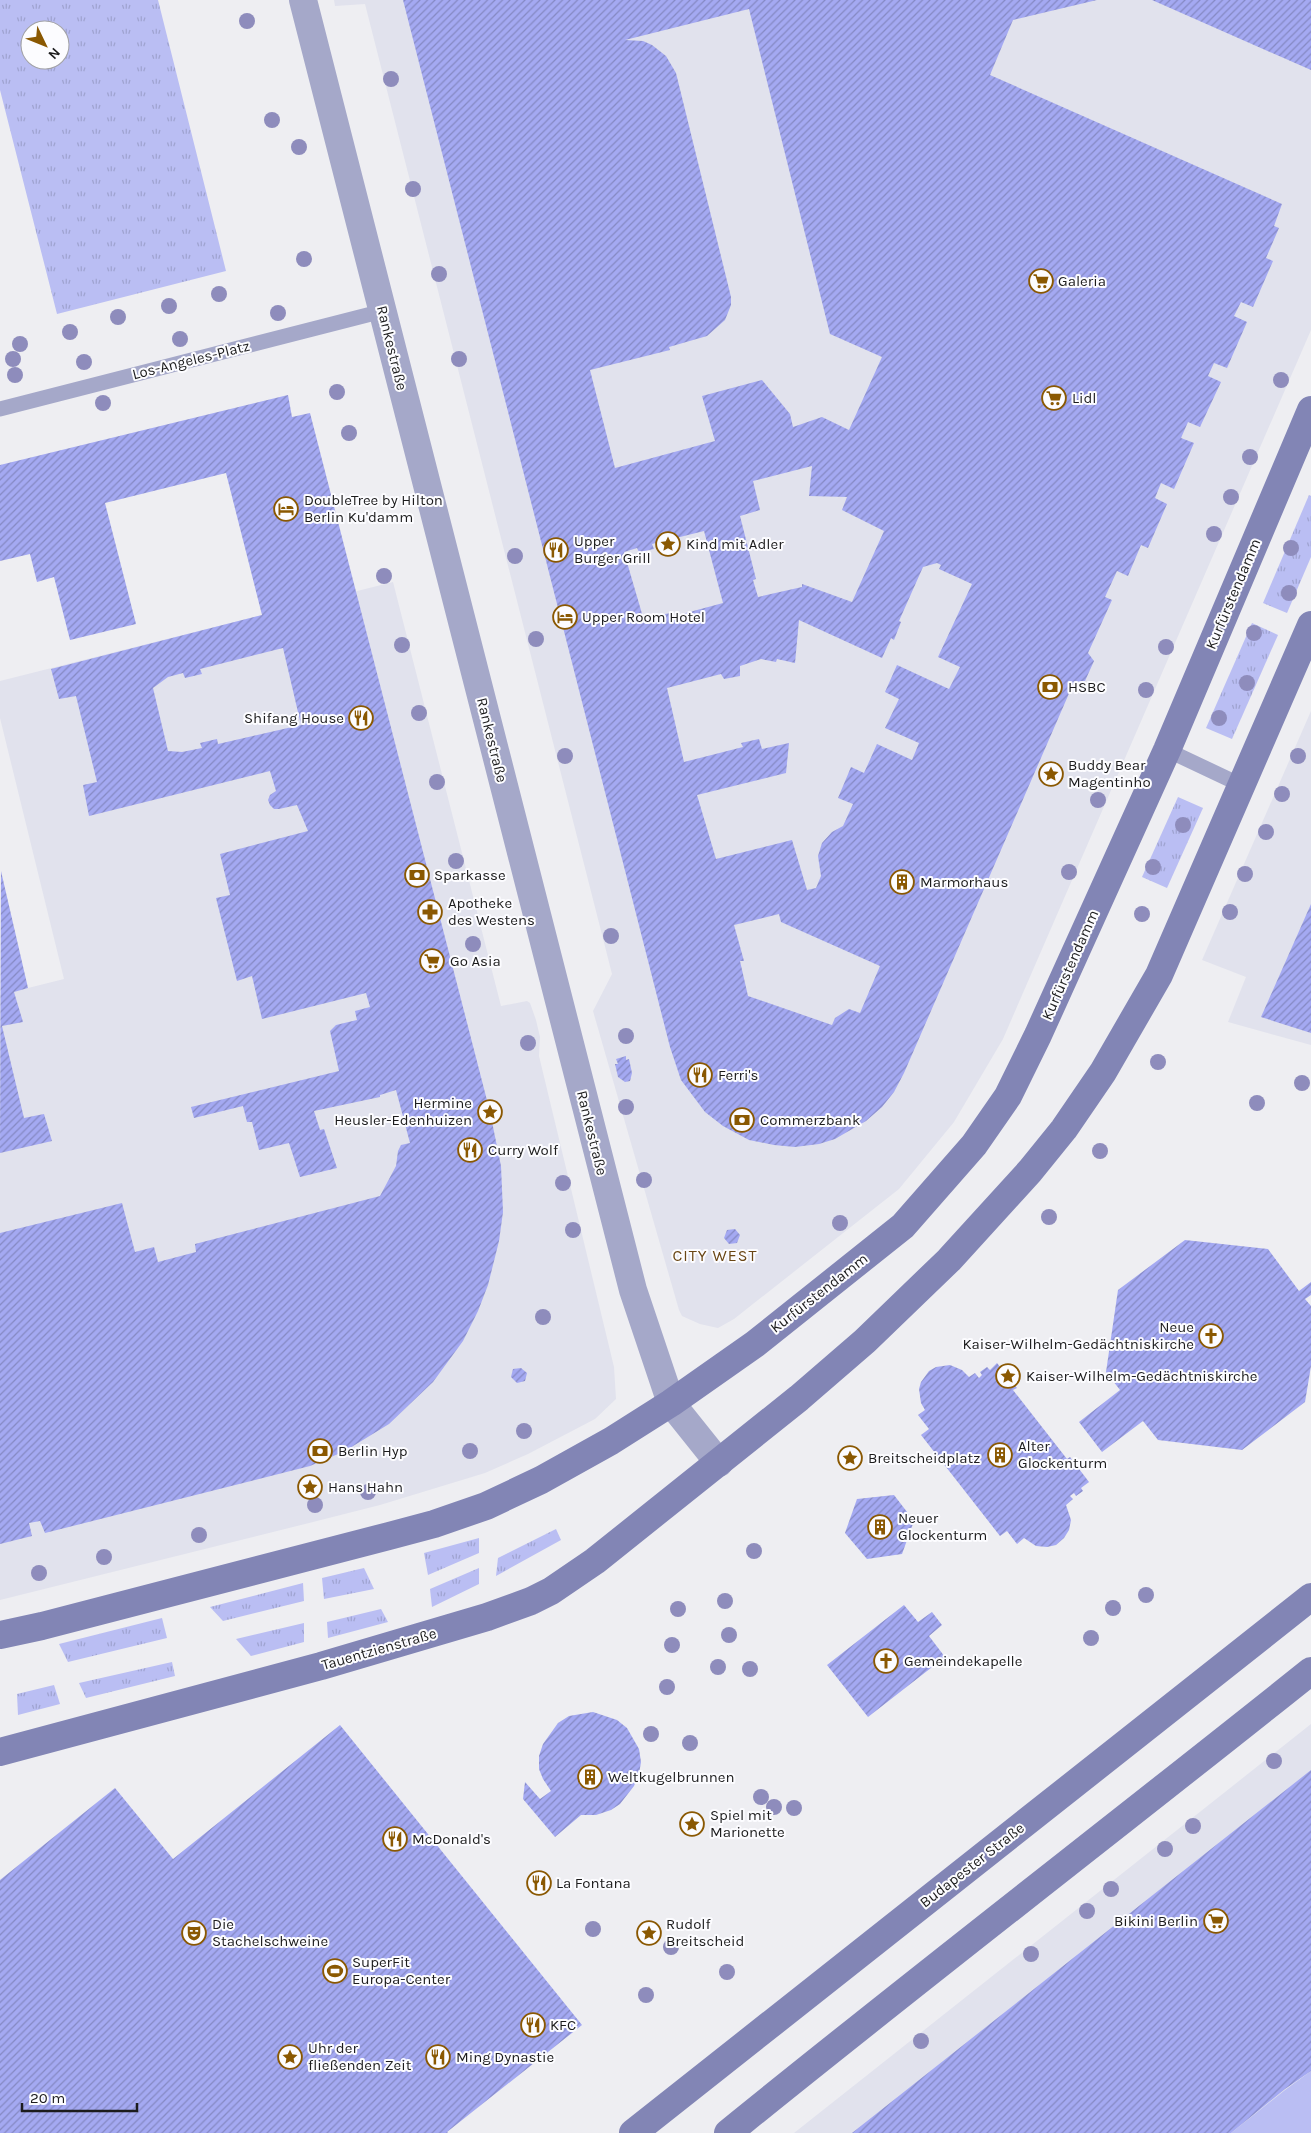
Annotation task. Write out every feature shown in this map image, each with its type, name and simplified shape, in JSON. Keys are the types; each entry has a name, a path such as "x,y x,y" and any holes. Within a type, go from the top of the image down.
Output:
{"main road":[{"name":"Kurfürstendamm","path":"671,1404 755,1344 903,1226 974,1145 1008,1096 1038,1035 1167,750 1311,410"},
{"path":"719,1463 799,1398 865,1340 949,1260 1030,1171 1064,1129 1103,1072 1159,975 1311,625"},
{"path":"0,1635 42,1626 434,1524 486,1506 541,1480 611,1441 671,1404"},
{"name":"Tauentzienstraße","path":"0,1752 321,1666 512,1609 551,1591 595,1562 719,1463"},
{"name":"Budapester Straße","path":"633,2133 1311,1597"},
{"path":"728,2133 869,2018 962,1948 1311,1671"}],"street":[{"name":"Rankestraße","path":"304,0 633,1290 671,1404 719,1463"}],"lane":[{"name":"Los-Angeles-Platz","path":"0,409 383,311"},
{"path":"1167,750 1241,785"}],"shaded area":[{"path":"334,0 1311,0 1311,330 1003,1039 954,1122 899,1189 734,1319 718,1328 700,1324 682,1316 679,1310 593,1011 612,974 365,4 335,6"},
{"path":"393,582 501,1006 527,1001 530,1003 536,1020 540,1037 539,1056 614,1367 616,1399 595,1419 528,1454 485,1473 380,1505 0,1600 0,995 64,979 0,718 0,681"},
{"path":"1311,711 1311,1045 1228,1022 1246,977 1202,960"},
{"name":"Bikini Berlin","path":"1311,1724 1311,2071 1231,2133 794,2133"}],"green space":[{"path":"0,0 158,0 226,271 57,314 0,90"},
{"path":"1309,495 1311,496 1311,557 1287,613 1263,603"},
{"path":"1252,623 1278,635 1232,739 1206,728"},
{"path":"1178,797 1203,808 1167,888 1142,877"},
{"path":"556,1529 561,1540 496,1576 498,1558"},
{"path":"479,1538 479,1553 428,1575 424,1553"},
{"path":"364,1568 374,1589 324,1599 322,1578"},
{"path":"479,1568 479,1584 432,1607 430,1589"},
{"path":"303,1583 304,1601 223,1621 210,1607"},
{"path":"381,1609 388,1622 328,1638 327,1622"},
{"path":"162,1618 167,1638 68,1662 59,1644"},
{"path":"304,1623 304,1642 251,1656 236,1639"},
{"path":"172,1662 175,1676 86,1698 79,1683"},
{"path":"54,1685 60,1704 18,1715 17,1694"},
{"path":"1311,2071 1311,2133 1231,2133 1285,2090"}],"building":[{"path":"403,0 1097,0 1013,20 990,75 1282,204 1274,226 1279,228 1266,258 1273,261 1253,307 1241,302 1234,316 1247,322 1227,368 1214,363 1208,376 1221,382 1200,427 1188,422 1181,438 1194,443 1174,489 1161,483 1155,498 1167,504 1148,548 1141,545 1128,576 1117,571 1105,597 1112,600 1088,653 1094,661 1085,681 1074,682 904,1073 894,1092 882,1107 866,1121 835,1139 819,1144 795,1147 749,1140 723,1126 705,1112 681,1080 670,1047","holes":["749,9 830,334 882,357 849,430 822,417 793,427 790,414 762,380 702,396 715,441 615,468 590,370 670,350 669,347 707,336 725,320 731,305 731,297 676,73 666,56 652,45 643,41 625,40","812,466 809,496 847,497 842,510 884,531 852,602 802,584 802,587 758,597 753,580 756,579 740,516 760,510 753,481","704,531 723,603 671,617 670,613 656,616 658,620 645,624 624,552 637,548 639,552 654,549 652,544","937,563 941,565 939,569 972,584 938,657 960,667 949,689 897,665 885,692 899,699 885,728 919,743 912,760 877,744 864,773 851,767 838,798 853,804 843,826 832,832 822,843 818,856 821,876 816,888 807,890 792,840 716,859 697,795 786,773 789,743 762,749 759,739 741,743 743,747 684,762 667,688 721,674 724,679 740,676 740,666 761,659 776,662 777,659 795,663 799,620 882,658 891,638 894,640 901,622 899,621 923,567","779,914 781,922 880,966 860,1013 849,1009 835,1018 832,1025 748,996 740,961 744,961 734,925"]},
{"path":"1152,0 1311,0 1311,70 1263,49"},
{"path":"288,395 292,417 310,413 490,1112 501,1166 503,1212 499,1241 488,1285 463,1341 433,1382 389,1424 345,1451 310,1466 45,1533 40,1521 29,1523 32,1536 0,1544 0,1233 122,1203 135,1252 154,1247 158,1262 196,1252 195,1244 380,1196 396,1166 398,1151 401,1145 410,1143 396,1090 380,1095 380,1097 314,1111 320,1130 324,1129 337,1168 300,1177 289,1143 259,1150 252,1122 247,1122 243,1106 194,1118 191,1107 339,1071 330,1031 336,1025 357,1020 355,1011 370,1007 366,993 262,1019 252,976 237,981 216,898 230,895 220,854 308,831 297,805 274,809 270,805 268,800 270,795 276,791 270,771 89,816 83,785 97,782 76,696 59,699 51,669 262,615 226,473 105,503 136,624 70,640 54,577 37,582 30,554 0,561 0,465","holes":["283,648 301,725 218,744 217,739 200,743 202,748 182,752 168,751 153,688 168,677 183,673 185,678 202,674 200,669"]},
{"path":"1,871 28,988 14,992 23,1022 2,1026 24,1118 44,1114 52,1141 0,1153"},
{"path":"1311,904 1311,1033 1261,1017"},
{"path":"626,1056 626,1060 629,1059 632,1073 630,1081 625,1082 618,1077 615,1064 618,1064 616,1059"},
{"path":"735,1229 740,1235 737,1243 729,1244 724,1238 727,1230"},
{"name":"Neue Kaiser-Wilhelm-Gedächtniskirche","path":"1185,1240 1268,1249 1299,1291 1311,1282 1311,1295 1305,1299 1311,1306 1311,1366 1305,1402 1242,1450 1158,1440 1143,1421 1102,1452 1079,1422 1120,1390 1106,1372 1118,1290"},
{"name":"Alter Glockenturm","path":"997,1363 1017,1388 1013,1390 1067,1459 1070,1457 1089,1482 1081,1488 1083,1491 1076,1496 1074,1493 1070,1496 1073,1499 1066,1505 1071,1520 1069,1530 1056,1545 1047,1547 1036,1546 1024,1538 1017,1544 1007,1531 1000,1536 921,1435 929,1429 918,1415 925,1410 921,1403 919,1389 921,1382 929,1371 936,1367 950,1365 962,1370 969,1377 975,1373 979,1378 982,1375 980,1372 987,1367 990,1370"},
{"path":"521,1368 527,1373 525,1381 517,1383 511,1377 513,1369"},
{"name":"Neuer Glockenturm","path":"894,1495 914,1521 902,1554 867,1559 845,1533 857,1499"},
{"name":"Gemeindekapelle","path":"904,1605 918,1622 932,1612 942,1625 929,1636 945,1657 868,1717 827,1665"},
{"name":"Weltkugelbrunnen","path":"593,1712 617,1720 627,1728 639,1749 641,1762 639,1774 634,1786 620,1804 611,1810 596,1815 581,1815 555,1837 523,1799 525,1782 540,1799 551,1791 539,1769 539,1756 543,1744 558,1723 569,1716"},
{"path":"340,1725 582,2025 448,2133 0,2133 0,1880 115,1788 173,1859"},
{"name":"Bikini Berlin","path":"1311,1770 1311,2071 1285,2089 1231,2133 852,2133"}],"place":[{"name":"Galeria","path":"1041,281"},
{"name":"Lidl","path":"1054,398"},
{"name":"DoubleTree by Hilton Berlin Ku'damm","path":"286,509"},
{"name":"Kind mit Adler","path":"668,544"},
{"name":"Upper Burger Grill","path":"556,550"},
{"name":"Upper Room Hotel","path":"565,617"},
{"name":"HSBC","path":"1050,687"},
{"name":"Shifang House","path":"361,718"},
{"name":"Buddy Bear Magentinho","path":"1051,774"},
{"name":"Sparkasse","path":"417,875"},
{"name":"Marmorhaus","path":"902,882"},
{"name":"Apotheke des Westens","path":"430,912"},
{"name":"Go Asia","path":"432,961"},
{"name":"Ferri's","path":"700,1075"},
{"name":"Hermine Heusler-Edenhuizen","path":"490,1112"},
{"name":"Commerzbank","path":"742,1120"},
{"name":"Curry Wolf","path":"470,1150"},
{"name":"Neue Kaiser-Wilhelm-Gedächtniskirche","path":"1211,1336"},
{"name":"Kaiser-Wilhelm-Gedächtniskirche","path":"1008,1376"},
{"name":"Berlin Hyp","path":"320,1451"},
{"name":"Alter Glockenturm","path":"1000,1455"},
{"name":"Breitscheidplatz","path":"850,1458"},
{"name":"Hans Hahn","path":"310,1487"},
{"name":"Neuer Glockenturm","path":"880,1527"},
{"name":"Gemeindekapelle","path":"886,1661"},
{"name":"Weltkugelbrunnen","path":"590,1777"},
{"name":"Spiel mit Marionette","path":"692,1824"},
{"name":"McDonald's","path":"395,1839"},
{"name":"La Fontana","path":"539,1883"},
{"name":"Bikini Berlin","path":"1216,1921"},
{"name":"Die Stachelschweine","path":"194,1933"},
{"name":"Rudolf Breitscheid","path":"649,1933"},
{"name":"SuperFit Europa-Center","path":"335,1971"},
{"name":"KFC","path":"533,2025"},
{"name":"Uhr der fließenden Zeit","path":"290,2057"},
{"name":"Ming Dynastie","path":"438,2057"}],"district":[{"name":"CITY WEST","path":"715,1255"}]}
